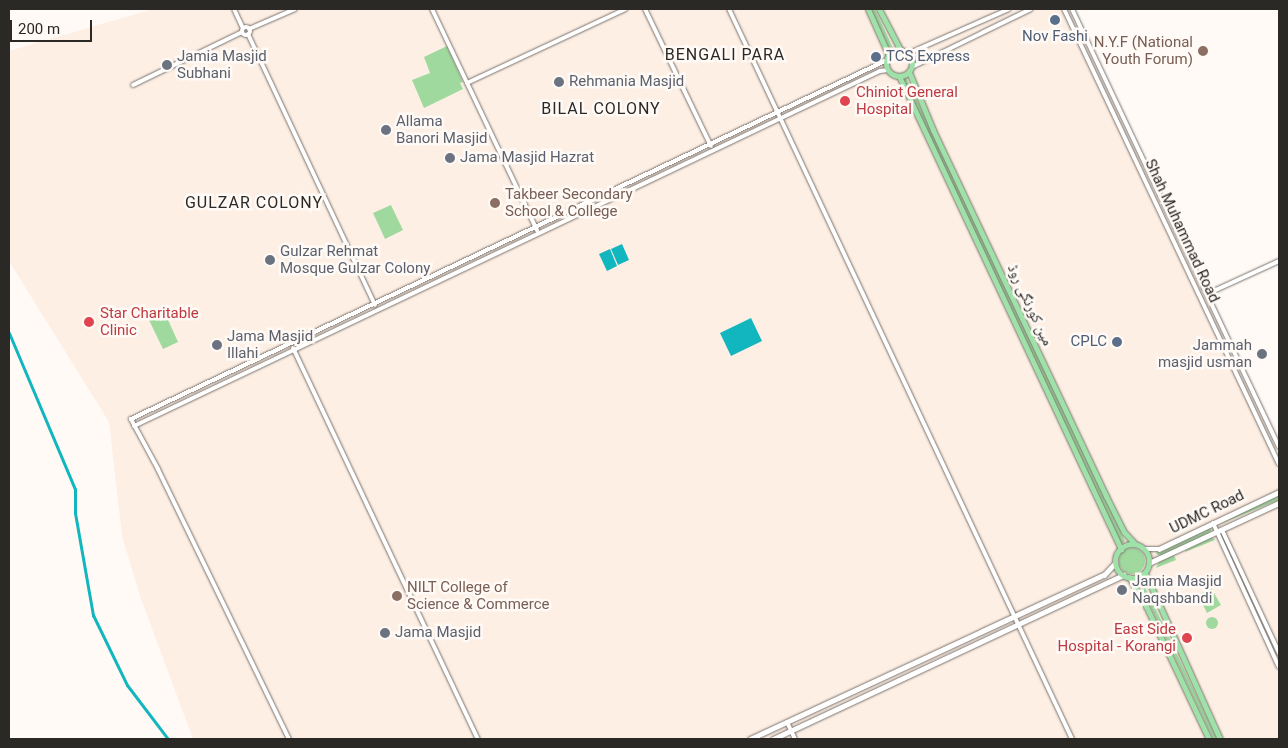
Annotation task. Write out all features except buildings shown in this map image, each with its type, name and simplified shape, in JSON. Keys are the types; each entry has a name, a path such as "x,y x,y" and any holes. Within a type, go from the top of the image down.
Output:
{"main road":[{"path":"868,9 888,58 888,70 899,76 910,70 907,54 901,51 879,9"},
{"path":"888,58 901,51"},
{"name":"مین کورنگی روڈ","path":"910,70 933,130 1103,490 1124,532 1135,544"},
{"name":"مین کورنگی روڈ","path":"899,76 1120,549"},
{"name":"UDMC Road","path":"1145,549 1159,549 1279,492"},
{"name":"UDMC Road","path":"1149,563 1279,503"},
{"path":"750,739 1108,573 1116,563 1120,549 1135,544 1145,549 1149,563 1144,573 1129,577 1123,575 1116,563"},
{"path":"1144,573 1220,739"},
{"path":"773,739 1123,575"},
{"path":"1129,577 1150,614 1209,739"}],"street":[{"path":"234,9 243,30 248,34 373,302"},
{"path":"133,85 243,30 295,9"},
{"path":"432,9 539,234"},
{"path":"467,83 626,9"},
{"path":"645,9 711,146"},
{"path":"729,9 1072,739"},
{"path":"907,54 1009,9"},
{"path":"910,70 1031,9"},
{"name":"Shah Muhammad Road","path":"1064,9 1279,464"},
{"name":"Shah Muhammad Road","path":"1072,9 1279,448"},
{"path":"248,34 249,29"},
{"path":"289,739 158,469 131,419 291,344 373,302 711,146 888,58"},
{"path":"134,426 880,71 888,70"},
{"path":"1207,294 1279,261"},
{"path":"1218,335 1225,332"},
{"path":"291,344 478,739"},
{"path":"1213,523 1219,531 1279,652 1273,654"},
{"path":"1219,531 1257,621 1279,667"},
{"path":"1257,621 1262,618"},
{"path":"787,722 795,739"}],"shaded area":[{"path":"153,9 1068,9 1279,455 1279,739 193,739 141,599 122,536 109,422 9,261 9,51"}],"green space":[{"path":"871,9 875,9 893,48 889,48"},
{"path":"447,46 463,82 460,83 463,89 424,108 412,80 430,73 424,57"},
{"path":"906,77 1125,541 1123,543 1121,543 901,78"},
{"path":"391,205 403,230 385,239 373,213"},
{"path":"164,311 178,342 163,349 148,318"},
{"path":"1279,494 1279,500 1215,526 1216,524"},
{"path":"1211,527 1211,532 1161,556 1156,554 1158,550"},
{"path":"1212,537 1215,540 1185,552 1186,550"},
{"path":"1132,548 1141,552 1145,561 1141,570 1132,574 1123,570 1119,561 1123,552"},
{"path":"1174,555 1176,560 1156,568 1159,562"},
{"path":"1142,581 1217,739 1213,739 1139,582"},
{"path":"1211,588 1221,605 1207,613 1198,595"},
{"path":"1214,617 1217,618 1217,628 1210,629 1207,628 1206,621 1207,618"}],"water":[{"path":"622,244 629,260 618,265 611,249"},
{"path":"610,249 617,266 607,271 599,254"},
{"path":"751,318 762,341 731,356 720,333"}],"waterway":[{"path":"9,333 75,489 75,513 93,615 127,685 168,739"}],"place":[{"name":"Nov Fashi","path":"1055,20"},
{"name":"N.Y.F (National Youth Forum)","path":"1203,51"},
{"name":"TCS Express","path":"876,57"},
{"name":"Jamia Masjid Subhani","path":"167,65"},
{"name":"Rehmania Masjid","path":"559,82"},
{"name":"Chiniot General Hospital","path":"845,101"},
{"name":"Allama Banori Masjid","path":"386,130"},
{"name":"Jama Masjid Hazrat","path":"450,158"},
{"name":"Takbeer Secondary School & College","path":"495,203"},
{"name":"Gulzar Rehmat Mosque Gulzar Colony","path":"270,260"},
{"name":"Star Charitable Clinic","path":"89,322"},
{"name":"CPLC","path":"1117,342"},
{"name":"Jama Masjid Illahi","path":"217,345"},
{"name":"Jammah masjid usman","path":"1262,354"},
{"name":"Jamia Masjid Naqshbandi","path":"1122,590"},
{"name":"NILT College of Science & Commerce","path":"397,596"},
{"name":"Jama Masjid","path":"385,633"},
{"name":"East Side Hospital - Korangi","path":"1187,638"}],"district":[{"name":"BENGALI PARA","path":"725,55"},
{"name":"BILAL COLONY","path":"601,109"},
{"name":"GULZAR COLONY","path":"254,203"}]}
